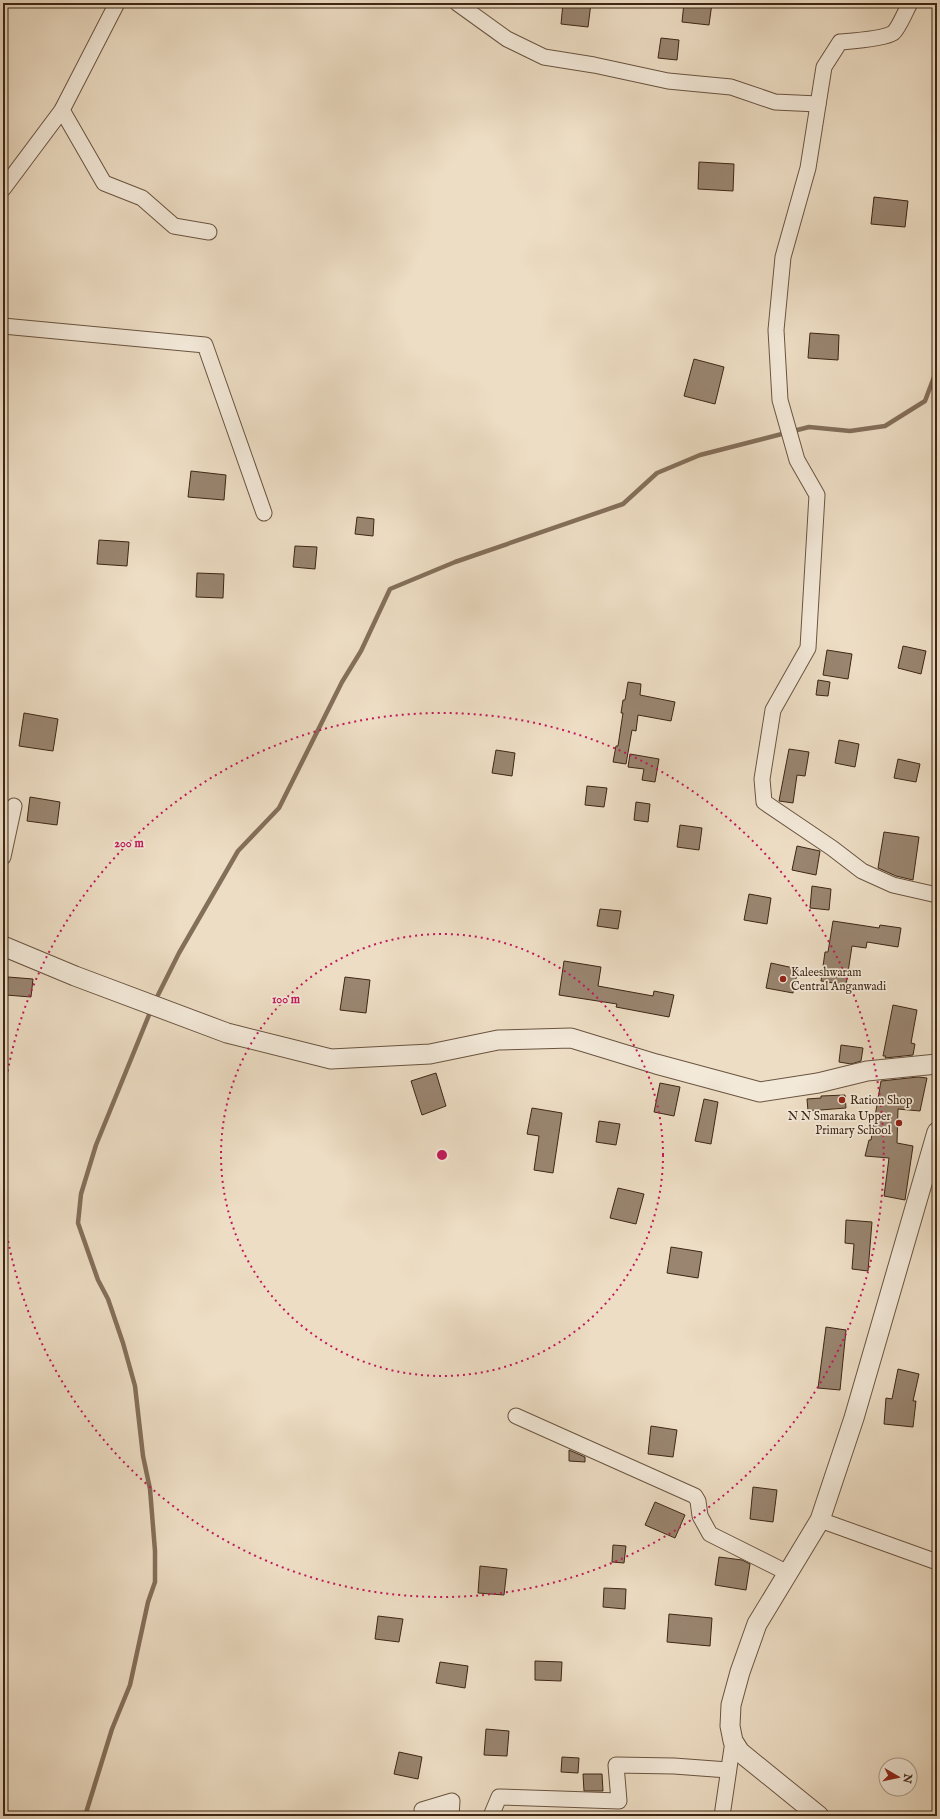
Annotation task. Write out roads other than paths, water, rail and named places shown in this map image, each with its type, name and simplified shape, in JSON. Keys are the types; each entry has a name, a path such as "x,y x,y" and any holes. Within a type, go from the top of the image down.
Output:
{"street":[{"path":"3,188 62,110 117,3"},
{"path":"457,3 507,39 544,57 594,65 668,81 731,86 775,102 818,104"},
{"path":"910,3 892,33 878,38 840,42 824,67 808,168 783,256 776,330 780,400 796,460 817,495 808,648 773,710 762,779 764,802 832,848 862,871 893,885 937,895"},
{"path":"62,110 104,183 142,198 174,226 209,232"},
{"path":"3,326 205,345 264,513"},
{"path":"3,857 14,806"},
{"path":"3,946 75,976 227,1033 331,1059 430,1054 498,1040 571,1038 656,1064 760,1092 818,1082 867,1071 937,1064"},
{"path":"722,1816 733,1741 730,1726 731,1705 740,1672 757,1624 820,1520 854,1418 933,1157 937,1132"},
{"path":"516,1416 695,1496 698,1501 700,1516 710,1534 788,1573"},
{"path":"820,1520 937,1562"},
{"path":"733,1741 740,1752 819,1816"},
{"path":"491,1816 499,1797 619,1801 616,1765 674,1766 728,1770"},
{"path":"422,1810 452,1801 450,1816"}],"waterway":[{"path":"158,995 179,953 238,851 279,808 342,682 361,651 390,589 455,562 623,504 657,473 700,455 809,427 850,431 885,426 925,401 934,377 937,361"},
{"path":"85,1816 112,1729 130,1685 148,1602 155,1582 155,1551 150,1489 143,1456 135,1386 123,1343 108,1299 98,1280 78,1223 81,1194 96,1145 149,1015"}],"place":[{"name":"Kaleeshwaram Central Anganwadi","path":"783,979"},
{"name":"Ration Shop","path":"842,1100"},
{"name":"N N Smaraka Upper Primary School","path":"899,1123"}]}
